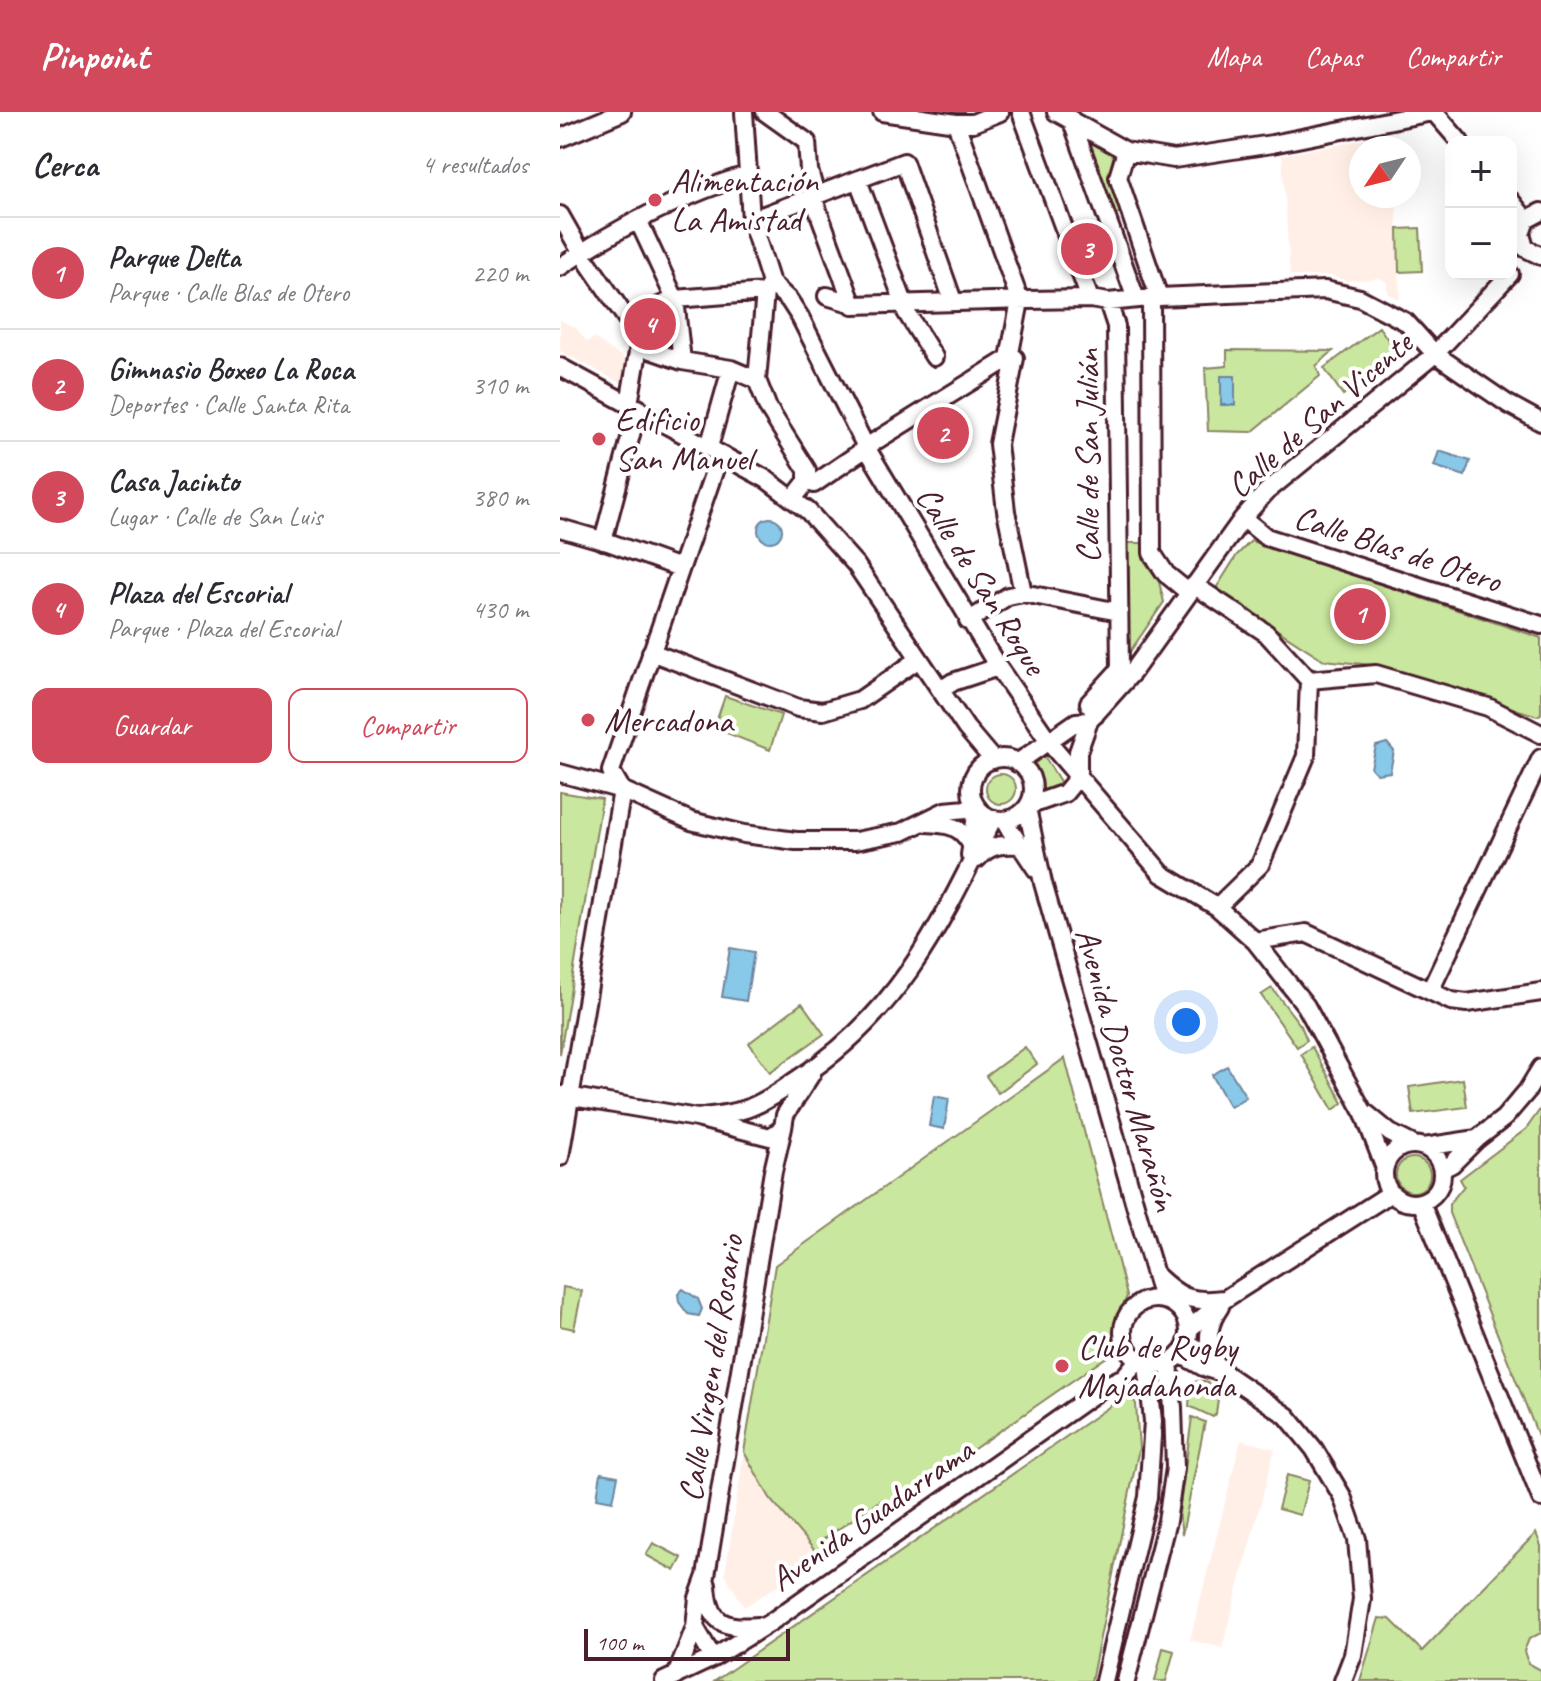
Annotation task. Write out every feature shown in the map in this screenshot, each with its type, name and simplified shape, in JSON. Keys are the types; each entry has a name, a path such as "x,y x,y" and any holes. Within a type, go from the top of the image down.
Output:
{"street":[{"path":"560,138 622,112"},
{"path":"755,112 807,142 814,197 850,304"},
{"name":"Calle de San Roque","path":"755,112 746,143 751,220 768,287 789,300 800,317 866,448 968,621 1049,741 1162,874 1217,907 1255,941 1306,1006 1363,1111 1384,1166"},
{"path":"882,112 973,123 1000,112"},
{"path":"1021,112 1090,299"},
{"path":"1090,112 1098,134"},
{"path":"1063,115 1126,151 1174,159 1272,144 1433,112 1455,136"},
{"path":"1063,115 1149,298"},
{"path":"949,119 1020,301 1009,358"},
{"path":"1126,151 1118,177 1149,298"},
{"path":"751,220 904,162 953,301"},
{"path":"560,267 585,258 638,220 710,186 749,174"},
{"path":"858,180 905,307 934,357"},
{"path":"560,215 628,321 639,346 634,406 603,541"},
{"path":"1533,216 1521,234 1525,248 1536,255"},
{"path":"638,220 672,301 682,361"},
{"name":"Calle de San Vicente","path":"1517,268 1536,255"},
{"name":"Calle de San Vicente","path":"1078,777 1078,752 1092,718 1132,673 1243,518 1266,492 1435,354 1504,280"},
{"path":"628,321 672,301 768,287 757,380 768,408 807,470 807,481 793,499"},
{"path":"827,296 850,304 905,307 953,301 1090,299 1108,302 1325,290 1360,298 1406,322 1435,354 1508,404 1541,422"},
{"name":"Calle de San Julián","path":"1149,298 1152,553 1166,574 1191,588"},
{"name":"Calle de San Julián","path":"1092,718 1089,703 1120,669 1116,326 1108,302"},
{"path":"639,346 682,361 731,369 757,380"},
{"path":"814,484 1009,358 1015,358 998,444 1006,511 1023,593 1008,596 968,621"},
{"path":"560,367 766,479 808,511 856,565 987,763"},
{"path":"560,1157 565,1096 622,790 611,771 680,568 714,451 731,369"},
{"name":"Calle Blas de Otero","path":"1243,518 1266,537 1541,625"},
{"path":"560,528 680,568"},
{"path":"1191,588 1266,633 1309,680 1306,756 1260,865 1217,907"},
{"name":"Calle de San Julián","path":"1023,593 1119,612"},
{"path":"651,652 798,708 823,711 860,700 919,659"},
{"path":"941,690 953,682 998,667"},
{"path":"1309,680 1376,674 1488,707 1541,734"},
{"name":"Calle de San Vicente","path":"1017,763 1076,722 1092,718"},
{"path":"968,869 977,808 971,791 972,781 987,763 1001,758 1017,763"},
{"path":"1430,991 1541,758"},
{"name":"Avenida Doctor Marañón","path":"1017,763 1030,777 1032,797 1028,807 1043,883 1162,1299"},
{"path":"560,773 622,790 691,821 744,834 796,841 855,841 902,832 945,811 977,808"},
{"path":"757,1133 749,1120 759,1104 815,1068 851,1038 895,992 940,926 968,869 998,820 1018,816 1028,807 1065,793 1078,777"},
{"name":"Avenida Doctor Marañón","path":"977,808 998,820 1022,845 1043,883"},
{"path":"925,823 950,824 966,835 972,846"},
{"path":"968,869 985,850 1000,844 1022,845"},
{"path":"1255,941 1306,933 1451,1001 1467,1003 1541,992"},
{"name":"Calle Virgen del Rosario","path":"670,1679 695,1627 698,1598 706,1576 773,1171 784,1122 815,1068"},
{"path":"1442,1169 1452,1164 1504,1118 1527,1091 1541,1068"},
{"path":"565,1096 697,1118 770,1137 784,1122 778,1104 759,1104 697,1118"},
{"path":"1363,1111 1390,1133 1418,1145 1435,1154 1442,1169 1439,1187 1434,1194 1421,1202 1404,1202 1385,1185 1384,1166 1395,1150 1418,1145 1477,1139"},
{"name":"Calle Virgen del Rosario","path":"757,1133 773,1171"},
{"path":"1138,1358 1182,1340 1225,1299 1391,1193"},
{"path":"1421,1202 1541,1498"},
{"path":"1144,1301 1152,1271 1178,1295 1197,1301 1225,1299"},
{"path":"1104,1681 1148,1497 1153,1421 1149,1387 1138,1358 1124,1339 1123,1327 1126,1316 1134,1307 1144,1301 1162,1299 1171,1302 1182,1340 1172,1384 1175,1468 1167,1521 1126,1681"},
{"path":"1207,1363 1207,1339 1213,1318 1225,1299"},
{"path":"1182,1340 1207,1363 1287,1416 1314,1449 1342,1496 1357,1539 1362,1599 1353,1655 1343,1681"},
{"name":"Avenida Guadarrama","path":"670,1679 713,1658 763,1626 1107,1385 1124,1377 1138,1358"},
{"name":"Avenida Guadarrama","path":"1107,1385 1122,1366 1138,1358"},
{"path":"1172,1384 1185,1370 1207,1363"},
{"path":"1124,1377 1149,1387"},
{"name":"Calle Virgen del Rosario","path":"706,1576 708,1601 714,1618 733,1628 763,1626"},
{"path":"695,1627 713,1658"}],"shaded area":[{"path":"1349,142 1349,208 1396,208 1400,300 1387,293 1387,283 1381,278 1347,281 1331,276 1290,276 1282,155"},
{"path":"560,320 576,328 587,342 594,338 629,362 623,384 560,351"},
{"path":"1241,1440 1275,1449 1222,1648 1190,1640"},
{"path":"744,1452 770,1498 821,1558 744,1607 725,1574"}],"green space":[{"path":"1081,133 1114,153 1110,173 1123,213 1112,214"},
{"path":"1420,228 1422,271 1399,272 1398,229"},
{"path":"1379,327 1398,354 1343,395 1324,368"},
{"path":"1227,350 1333,351 1316,366 1320,376 1252,432 1208,431 1205,368 1227,366"},
{"path":"1251,541 1541,638 1541,714 1537,716 1382,666 1324,660 1215,590 1237,555"},
{"path":"1124,543 1146,543 1144,560 1159,582 1164,602 1129,653"},
{"path":"725,696 781,715 770,750 714,728"},
{"path":"1044,756 1061,783 1042,796 1037,775 1030,763"},
{"path":"1001,774 1012,778 1016,789 1012,800 1001,804 990,800 986,789 990,778"},
{"path":"560,792 602,799 560,1054"},
{"path":"1272,988 1301,1026 1307,1040 1297,1047 1261,995"},
{"path":"802,1003 824,1034 770,1072 749,1043"},
{"path":"1025,1047 1037,1064 998,1093 986,1076"},
{"path":"1312,1047 1343,1103 1333,1110 1301,1054"},
{"path":"1065,1058 1127,1296 1113,1331 1113,1347 1108,1356 889,1508 882,1499 824,1539 832,1550 821,1558 770,1498 744,1452 775,1265"},
{"path":"1463,1079 1467,1107 1413,1114 1409,1087"},
{"path":"1541,1108 1541,1443 1449,1213 1449,1204 1464,1186 1460,1179 1526,1129"},
{"path":"1413,1158 1425,1163 1430,1175 1425,1187 1413,1192 1401,1187 1396,1175 1401,1163"},
{"path":"563,1287 582,1291 574,1329 560,1326"},
{"path":"1205,1381 1219,1391 1213,1417 1189,1406 1191,1383"},
{"path":"1129,1393 1136,1404 1139,1448 1091,1681 715,1681"},
{"path":"1192,1417 1205,1422 1182,1535 1179,1513"},
{"path":"1287,1475 1309,1481 1300,1515 1278,1509"},
{"path":"1536,1533 1541,1546 1541,1633 1529,1639 1524,1651 1528,1663 1541,1670 1541,1681 1360,1681 1379,1618 1390,1619 1422,1651"},
{"path":"653,1543 682,1558 675,1571 646,1555"},
{"path":"1163,1648 1174,1651 1166,1681 1155,1681"}],"water":[{"path":"1221,376 1235,376 1235,405 1221,405"},
{"path":"1439,451 1470,461 1465,476 1434,466"},
{"path":"770,518 781,525 782,530 775,541 770,542 759,535 758,530 765,519"},
{"path":"1387,743 1394,751 1390,772 1377,774 1371,768 1376,746"},
{"path":"730,948 754,952 746,1001 722,997"},
{"path":"1227,1066 1246,1097 1230,1107 1212,1075"},
{"path":"934,1096 949,1099 944,1129 929,1126"},
{"path":"683,1289 698,1299 702,1309 699,1316 688,1314 679,1302 678,1294"},
{"path":"601,1473 618,1476 613,1501 597,1498"}],"place":[{"name":"Alimentación La Amistad","path":"655,200"},
{"name":"Casa Jacinto","path":"1087,249"},
{"name":"Plaza del Escorial","path":"650,324"},
{"name":"Gimnasio Boxeo La Roca","path":"943,433"},
{"name":"Edificio San Manuel","path":"599,439"},
{"name":"Parque Delta","path":"1360,614"},
{"name":"Mercadona","path":"588,720"},
{"name":"Club de Rugby Majadahonda","path":"1062,1366"}]}
